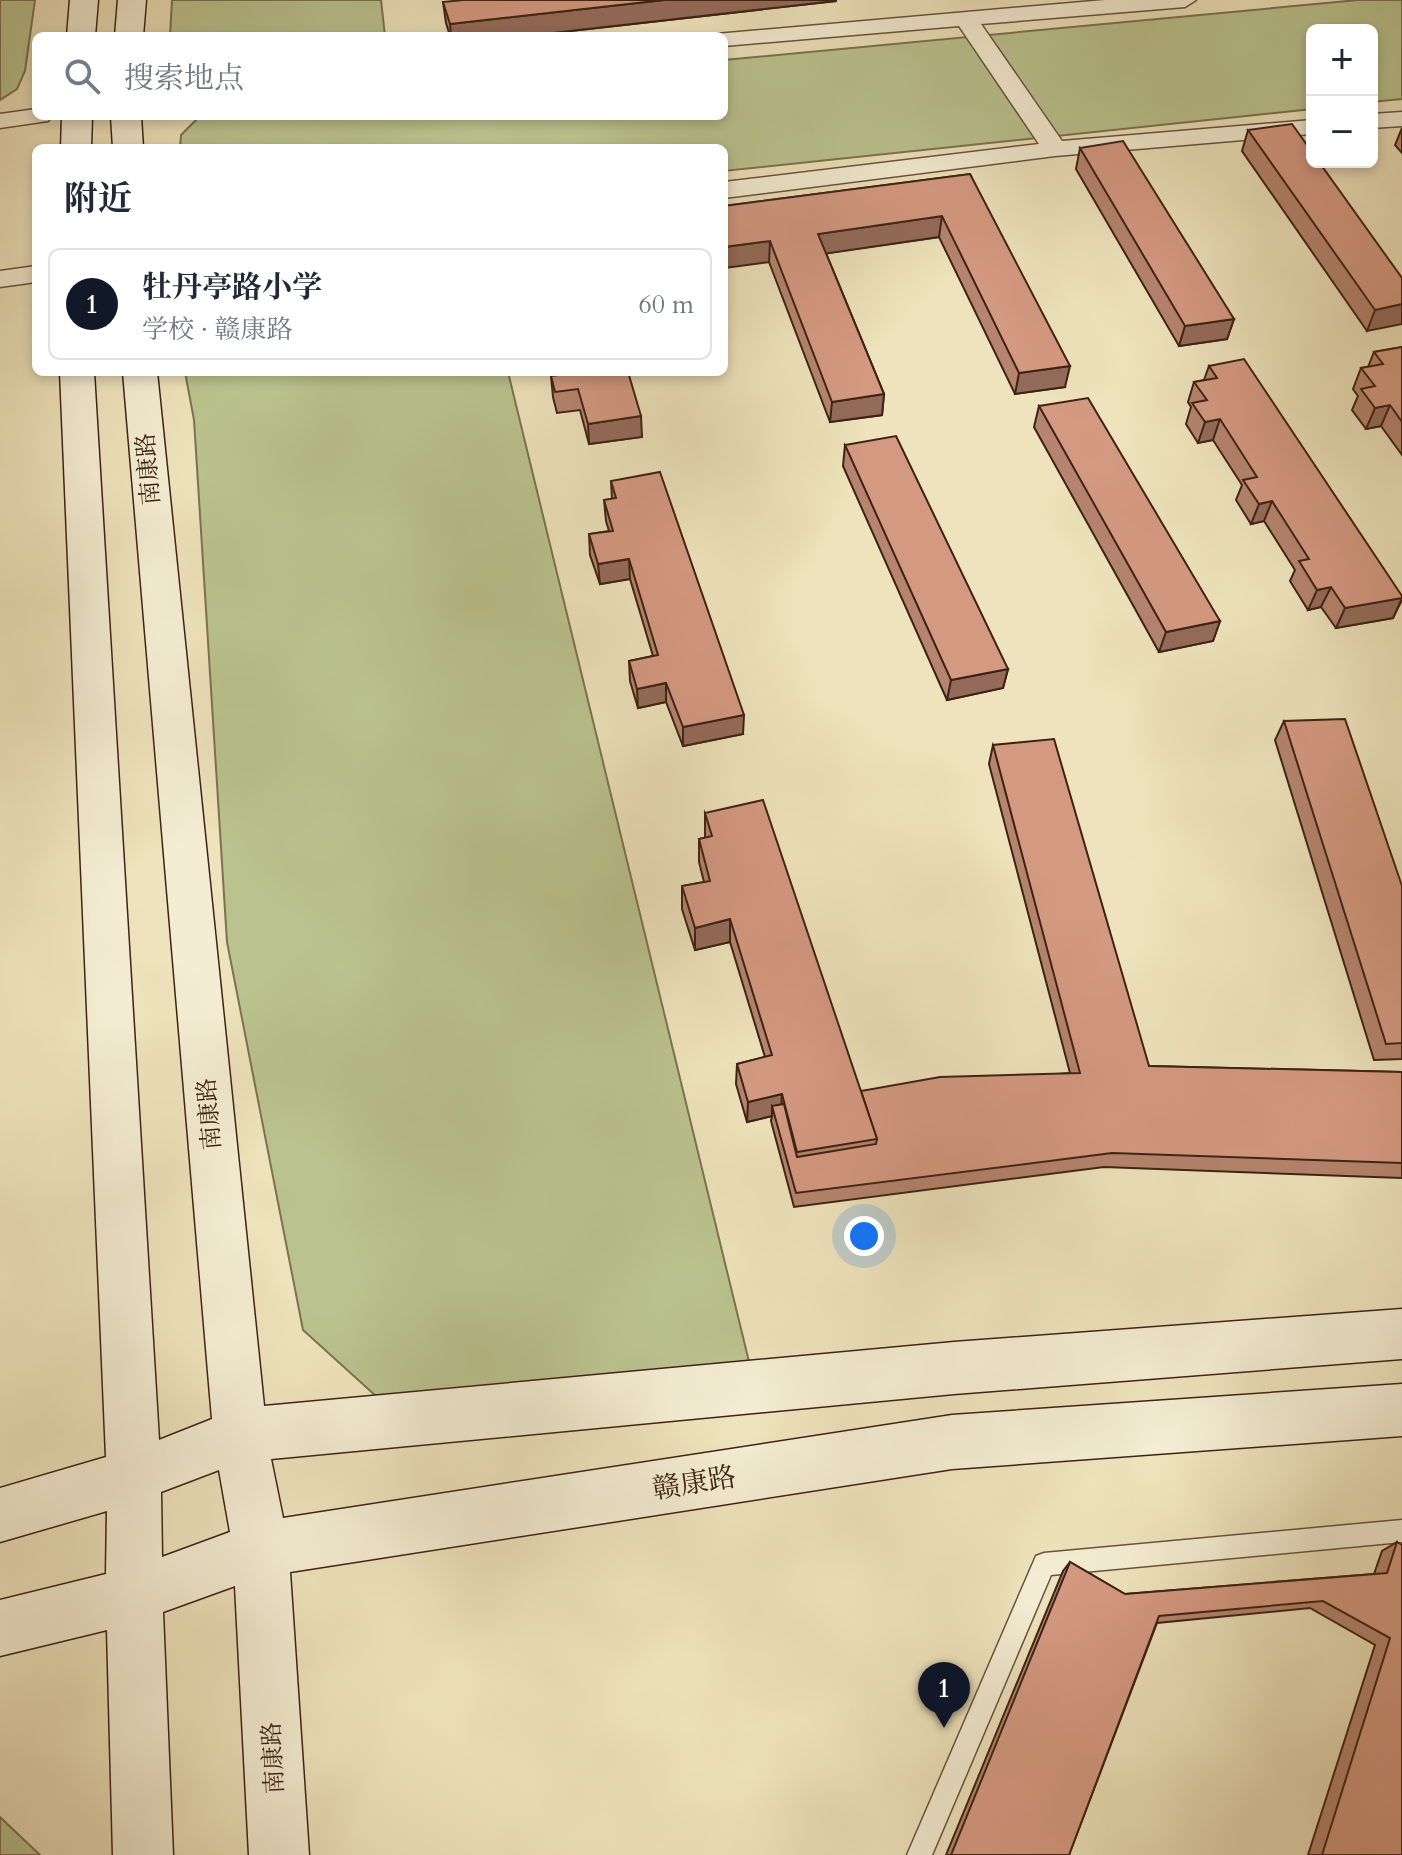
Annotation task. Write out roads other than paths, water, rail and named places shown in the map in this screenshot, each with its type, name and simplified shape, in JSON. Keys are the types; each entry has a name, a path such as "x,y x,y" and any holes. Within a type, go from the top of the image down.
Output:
{"main road":[{"path":"81,32 84,0"},
{"path":"129,32 132,0"},
{"path":"76,144 77,120"},
{"path":"126,120 128,144"},
{"path":"77,376 134,1476 134,1595 143,1855"},
{"name":"南康路","path":"140,376 240,1435 261,1549 279,1855"},
{"path":"0,1515 134,1476 240,1435 954,1368 1402,1334"},
{"name":"赣康路","path":"0,1628 134,1595 261,1549 952,1442 1402,1410"}],"street":[{"path":"728,39 1185,0"},
{"path":"965,18 1055,149"},
{"path":"0,121 32,117"},
{"path":"1378,121 1402,119"},
{"path":"728,190 1055,149 1306,128"},
{"path":"0,279 32,275"}],"lane":[{"path":"919,1855 1044,1564 1402,1531"}],"place":[{"name":"牡丹亭路小学","path":"944,1728"}]}
